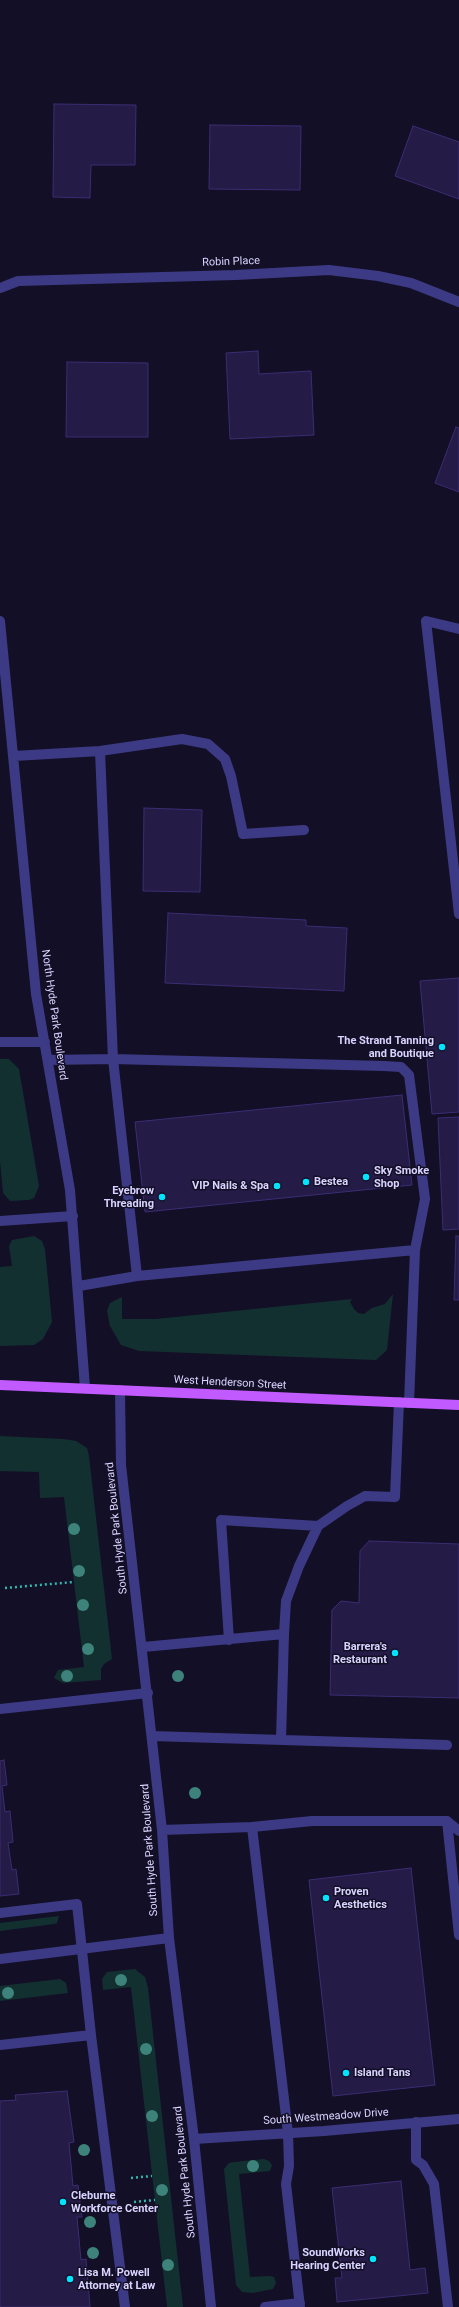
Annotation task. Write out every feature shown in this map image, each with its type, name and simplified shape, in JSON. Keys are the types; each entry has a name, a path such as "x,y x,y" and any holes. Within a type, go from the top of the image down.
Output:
{"main road":[{"name":"West Henderson Street","path":"0,1385 459,1405"}],"street":[{"name":"Robin Place","path":"0,288 18,281 236,275 329,270 378,276 411,283 459,302"},
{"name":"North Hyde Park Boulevard","path":"0,621 36,994 73,1216 85,1388"},
{"path":"459,629 426,621 459,914"},
{"path":"14,756 100,751 182,739 208,744 225,759 231,776 243,834 304,830"},
{"path":"100,751 101,808 113,1058 137,1276"},
{"path":"0,1042 45,1042"},
{"path":"48,1060 113,1058 401,1067 409,1076 425,1199 415,1250 404,1402 395,1498 365,1496 318,1526 299,1566 286,1601 281,1740"},
{"path":"0,1221 73,1216"},
{"path":"78,1286 137,1276 415,1250"},
{"name":"South Hyde Park Boulevard","path":"120,1390 121,1465 148,1693 162,1830 169,1938 194,2139 211,2307"},
{"path":"229,1640 221,1520 318,1526"},
{"path":"143,1648 284,1634"},
{"path":"0,1709 148,1693"},
{"path":"152,1736 447,1745"},
{"path":"162,1830 252,1827 312,1821 447,1821 459,1830"},
{"path":"447,1821 459,1935"},
{"path":"252,1827 288,2132 289,2166 286,2184 300,2305 265,2307"},
{"path":"0,1913 77,1904 91,2035 125,2307"},
{"path":"0,1959 169,1938"},
{"path":"0,2045 91,2035"},
{"name":"South Westmeadow Drive","path":"194,2139 459,2119"},
{"path":"416,2122 416,2160 422,2165 434,2184 448,2307"}],"path":[{"path":"4,1588 74,1582"}],"green space":[{"path":"0,1059 9,1059 19,1069 39,1186 34,1198 29,1200 10,1201 3,1193 0,1161"},
{"path":"34,1236 42,1241 45,1249 52,1322 43,1339 34,1345 0,1346 0,1267 12,1266 9,1246 12,1240"},
{"path":"393,1294 387,1350 376,1360 139,1351 121,1345 110,1326 107,1311 110,1303 122,1297 122,1319 156,1319 352,1299 350,1302 354,1309 358,1313 364,1314 372,1308 385,1304"},
{"path":"0,1436 63,1439 76,1441 87,1448 112,1659 104,1664 101,1669 101,1680 63,1683 54,1678 58,1670 84,1667 64,1497 40,1498 39,1472 0,1471"},
{"path":"59,1916 57,1923 54,1924 0,1931 0,1923"},
{"path":"135,1969 145,1977 148,1988 183,2307 167,2307 131,1987 103,1990 102,1979 107,1972"},
{"path":"60,1979 66,1983 68,1993 0,2001 0,1986"},
{"path":"264,2159 269,2161 272,2165 270,2171 239,2174 250,2277 270,2276 274,2277 276,2283 273,2289 253,2293 242,2292 236,2285 224,2169 229,2163"}],"building":[{"path":"54,104 136,105 135,165 91,165 90,198 53,197"},
{"path":"210,125 301,126 300,190 209,189"},
{"path":"413,126 459,142 459,199 395,176"},
{"path":"258,351 259,374 311,371 314,435 230,439 226,353"},
{"path":"67,362 148,363 148,437 66,437"},
{"path":"456,427 459,428 459,492 435,483"},
{"path":"144,808 202,810 200,892 143,891"},
{"path":"168,913 306,920 306,926 347,928 344,991 165,983"},
{"name":"The Strand Tanning and Boutique","path":"459,978 459,1112 432,1114 420,981"},
{"path":"402,1095 412,1185 145,1212 135,1122"},
{"path":"459,1117 459,1229 443,1230 438,1118"},
{"path":"456,1236 459,1236 459,1300 454,1300"},
{"name":"Barrera's Restaurant","path":"369,1541 459,1544 459,1698 330,1695 332,1610 341,1601 359,1603 360,1551"},
{"path":"4,1760 7,1785 2,1786 5,1812 10,1811 13,1842 8,1843 12,1870 16,1869 19,1894 0,1896 0,1761"},
{"path":"411,1868 435,2085 333,2096 309,1880"},
{"path":"67,2091 74,2142 69,2143 73,2186 78,2185 82,2217 77,2217 81,2260 86,2259 90,2307 0,2307 0,2101 16,2100 15,2095"},
{"path":"401,2181 410,2270 425,2268 428,2293 337,2302 335,2278 342,2278 332,2188"}],"place":[{"name":"The Strand Tanning and Boutique","path":"442,1047"},
{"name":"Sky Smoke Shop","path":"366,1177"},
{"name":"Bestea","path":"306,1182"},
{"name":"VIP Nails & Spa","path":"277,1186"},
{"name":"Eyebrow Threading","path":"162,1197"},
{"name":"Barrera's Restaurant","path":"395,1653"},
{"name":"Proven Aesthetics","path":"326,1898"},
{"name":"Island Tans","path":"346,2073"},
{"name":"Cleburne Workforce Center","path":"63,2202"},
{"name":"SoundWorks Hearing Center","path":"373,2259"},
{"name":"Lisa M. Powell Attorney at Law","path":"70,2279"}]}
